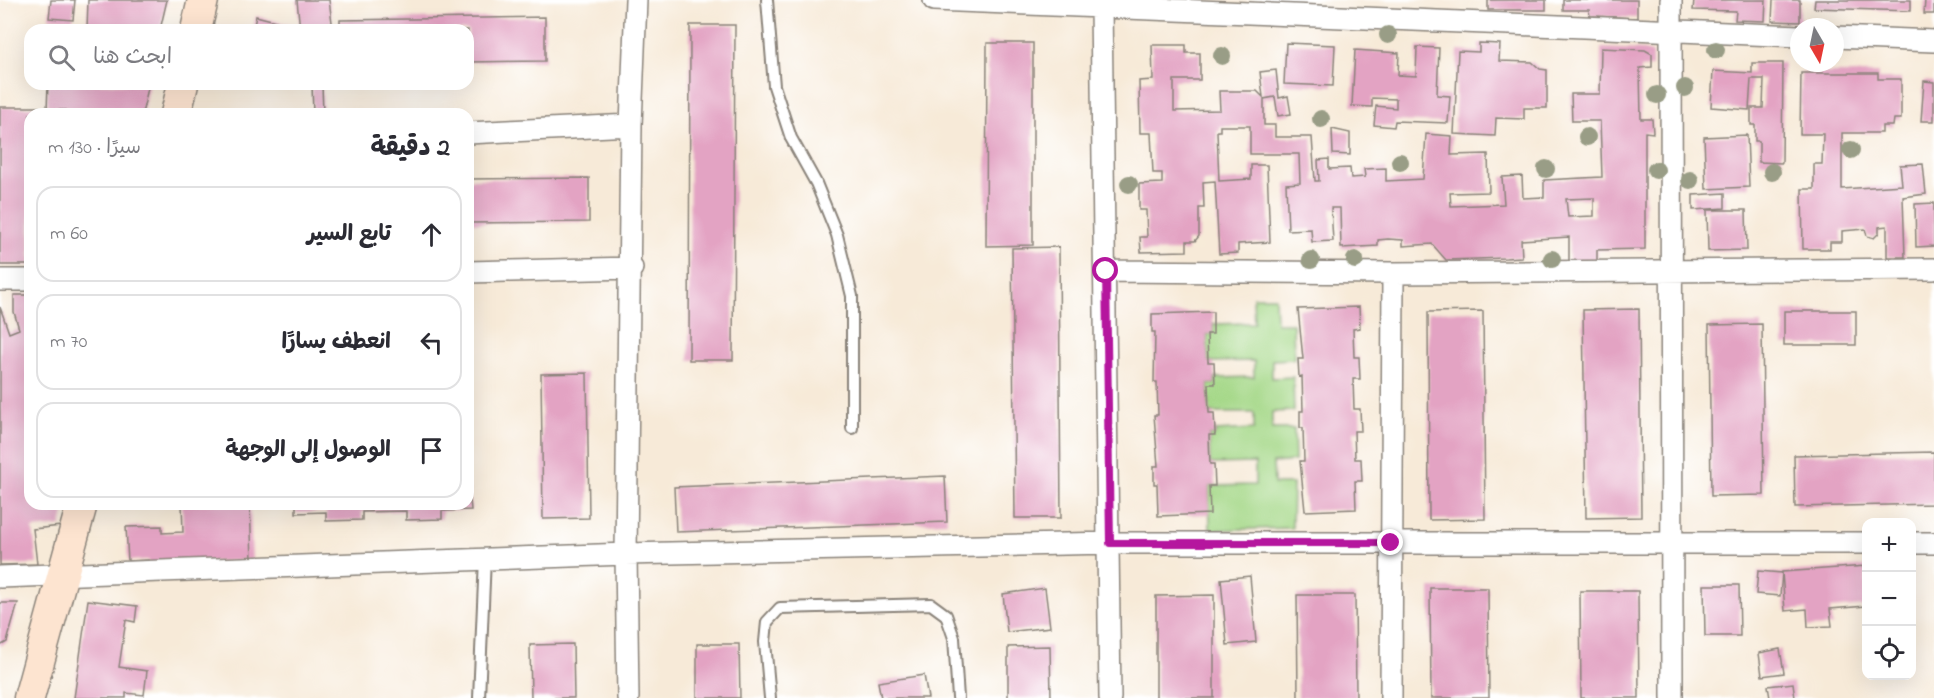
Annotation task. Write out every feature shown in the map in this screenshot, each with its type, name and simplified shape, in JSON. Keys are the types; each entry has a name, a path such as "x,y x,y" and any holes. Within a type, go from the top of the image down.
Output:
{"main road":[{"path":"197,24 203,0"},
{"path":"177,108 182,90"},
{"path":"29,698 80,510"}],"street":[{"path":"628,698 626,554 632,268 631,125 636,0"},
{"path":"934,0 1101,6 1391,10 1670,30 1790,36"},
{"path":"1671,0 1672,698"},
{"path":"1101,6 1110,543 1110,698"},
{"path":"1844,37 1934,41"},
{"path":"474,132 631,125"},
{"path":"474,272 632,268"},
{"path":"1106,271 1393,273 1934,269"},
{"path":"1391,698 1393,273"},
{"path":"0,280 24,280"},
{"path":"0,577 485,558 1110,543 1862,543"},
{"path":"1916,543 1934,543"}],"lane":[{"path":"767,0 774,87 791,138 816,183 837,235 852,296 852,428"},
{"path":"479,698 485,558"},
{"path":"770,698 765,642 767,622 780,608 931,604 946,615 954,638 958,698"}],"green space":[{"path":"1253,297 1275,297 1276,323 1293,323 1294,359 1272,360 1272,378 1293,377 1294,411 1272,412 1272,429 1294,429 1295,461 1273,463 1274,484 1293,484 1292,528 1210,530 1209,486 1255,485 1255,463 1210,464 1209,435 1215,435 1215,431 1254,429 1254,413 1209,413 1208,384 1215,384 1215,378 1254,377 1254,361 1208,362 1207,334 1213,334 1213,324 1254,323"}],"building":[{"path":"51,0 75,0 73,20 49,18"},
{"path":"88,0 167,0 161,24 87,24"},
{"path":"297,0 329,0 332,24 299,24"},
{"path":"1488,0 1546,0 1546,10 1488,10"},
{"path":"1563,0 1637,0 1637,18 1590,16 1589,10 1563,10"},
{"path":"1694,0 1766,0 1765,21 1735,20 1736,11 1693,10"},
{"path":"1773,0 1800,0 1800,18 1790,18 1790,22 1772,21"},
{"path":"1815,0 1911,0 1911,11 1814,8"},
{"path":"1925,0 1934,0 1934,14 1924,14"},
{"path":"256,16 287,24 254,24"},
{"path":"545,17 545,61 474,62 474,24 340,24 340,20"},
{"path":"690,25 735,25 733,360 689,360"},
{"path":"987,43 1033,43 1033,245 986,246"},
{"path":"1286,43 1335,45 1333,86 1284,84"},
{"path":"1479,43 1500,44 1499,61 1532,62 1540,69 1547,70 1547,108 1524,108 1524,119 1496,118 1495,136 1454,134 1458,51 1479,52"},
{"path":"1152,45 1186,45 1186,53 1200,53 1200,80 1174,80 1174,111 1220,110 1219,91 1257,91 1263,97 1260,72 1276,70 1279,98 1288,96 1291,114 1278,116 1275,97 1264,99 1264,125 1275,125 1275,137 1312,137 1315,181 1319,181 1318,160 1329,159 1329,169 1350,168 1351,178 1365,177 1364,169 1386,168 1386,181 1423,179 1426,134 1452,136 1451,155 1488,154 1489,192 1450,193 1451,206 1504,204 1502,177 1522,176 1523,198 1544,197 1544,180 1602,177 1600,121 1572,121 1571,94 1600,94 1601,48 1645,50 1652,54 1652,67 1640,68 1641,119 1652,119 1653,133 1645,132 1645,249 1597,250 1597,263 1569,263 1569,237 1521,240 1522,257 1506,258 1446,260 1432,244 1403,246 1403,240 1388,239 1378,240 1378,246 1341,248 1340,208 1331,208 1333,241 1312,242 1311,229 1288,230 1286,184 1300,183 1299,154 1250,154 1250,126 1220,126 1220,131 1217,131 1219,181 1251,179 1251,165 1267,165 1270,242 1238,244 1238,253 1219,254 1215,181 1203,182 1204,208 1199,208 1199,236 1195,241 1187,241 1187,251 1141,252 1140,237 1147,237 1146,210 1139,210 1139,184 1162,183 1162,173 1153,173 1151,133 1140,133 1139,81 1153,80","holes":["1594,198 1594,216 1568,217 1566,199"]},
{"path":"1417,47 1439,48 1437,95 1450,96 1448,123 1395,121 1394,127 1374,125 1376,106 1396,108 1396,99 1372,98 1372,107 1352,106 1355,50 1399,53 1398,75 1416,76"},
{"path":"1752,63 1783,63 1782,163 1759,162 1759,141 1755,141 1755,125 1751,125 1751,108 1763,108 1764,79 1751,79 1749,110 1711,107 1713,71 1752,73"},
{"path":"1801,73 1878,73 1878,79 1901,79 1901,119 1894,119 1893,126 1882,126 1882,133 1842,133 1842,189 1902,185 1900,165 1923,164 1926,194 1903,197 1905,257 1887,257 1887,226 1879,227 1879,233 1874,238 1867,236 1865,229 1842,231 1842,242 1830,242 1830,249 1803,249 1802,189 1814,189 1814,164 1822,164 1823,134 1800,134"},
{"path":"1924,81 1934,82 1934,121 1921,121"},
{"path":"48,90 148,90 143,108 47,108"},
{"path":"312,90 322,90 323,108 313,108"},
{"path":"0,107 45,107 24,108 24,265 0,265"},
{"path":"1332,129 1350,133 1350,155 1333,154"},
{"path":"1747,135 1749,187 1706,189 1704,137"},
{"path":"589,178 589,222 474,223 474,179"},
{"path":"1725,193 1725,208 1693,210 1693,195"},
{"path":"1934,203 1934,246 1916,247 1915,204"},
{"path":"1707,210 1746,210 1747,250 1708,251"},
{"path":"1059,247 1061,518 1015,518 1012,248"},
{"path":"14,295 24,295 24,510 65,510 61,526 33,529 37,564 0,565 0,307 9,333 19,329 14,312"},
{"path":"1359,307 1360,328 1353,329 1354,357 1359,357 1360,379 1353,379 1354,409 1360,409 1361,431 1354,431 1355,459 1361,459 1362,481 1355,481 1356,509 1305,511 1300,461 1304,461 1303,428 1300,428 1300,411 1303,411 1302,376 1299,377 1298,359 1303,359 1298,309"},
{"path":"1639,309 1641,517 1586,518 1583,310"},
{"path":"1483,311 1485,519 1429,520 1428,312"},
{"path":"1784,311 1856,311 1856,345 1784,345"},
{"path":"1213,312 1213,334 1207,334 1208,362 1214,362 1215,384 1208,384 1209,413 1214,413 1215,431 1215,435 1209,435 1210,464 1214,464 1215,486 1209,486 1210,514 1158,516 1157,484 1154,484 1154,466 1158,466 1154,415 1158,415 1157,382 1154,382 1155,332 1152,332 1152,314"},
{"path":"1762,324 1764,495 1711,496 1709,325"},
{"path":"587,373 589,518 543,519 541,374"},
{"path":"1934,452 1934,504 1795,507 1794,455"},
{"path":"945,476 947,522 676,532 674,487"},
{"path":"182,510 250,510 252,560 148,565 148,560 128,561 126,527 162,526 162,533 183,532"},
{"path":"296,510 471,510 442,511 442,519 406,520 406,511 362,512 362,520 326,521 326,512 296,513"},
{"path":"1862,566 1862,606 1830,609 1832,626 1808,627 1807,609 1785,611 1782,572"},
{"path":"1758,571 1782,573 1780,596 1756,594"},
{"path":"1250,576 1256,642 1227,645 1221,579"},
{"path":"1704,585 1739,585 1740,636 1705,636"},
{"path":"1045,588 1050,627 1007,632 1003,594"},
{"path":"1430,588 1488,588 1489,698 1431,698"},
{"path":"1580,591 1638,591 1639,698 1581,698"},
{"path":"1214,595 1214,698 1156,698 1156,596"},
{"path":"1297,595 1355,595 1356,698 1298,698"},
{"path":"88,600 137,606 135,622 126,620 119,667 147,671 144,695 126,693 126,698 74,698"},
{"path":"0,603 18,603 7,642 0,646"},
{"path":"573,644 574,698 531,698 530,645"},
{"path":"697,644 739,644 740,698 697,698"},
{"path":"1050,646 1051,698 1008,698 1008,647"},
{"path":"1780,649 1784,673 1762,676 1759,653"},
{"path":"924,675 928,698 881,698 878,682"},
{"path":"1793,683 1795,698 1770,698 1768,686"}],"route":[{"path":"1106,271 1110,543 1391,543"}]}
